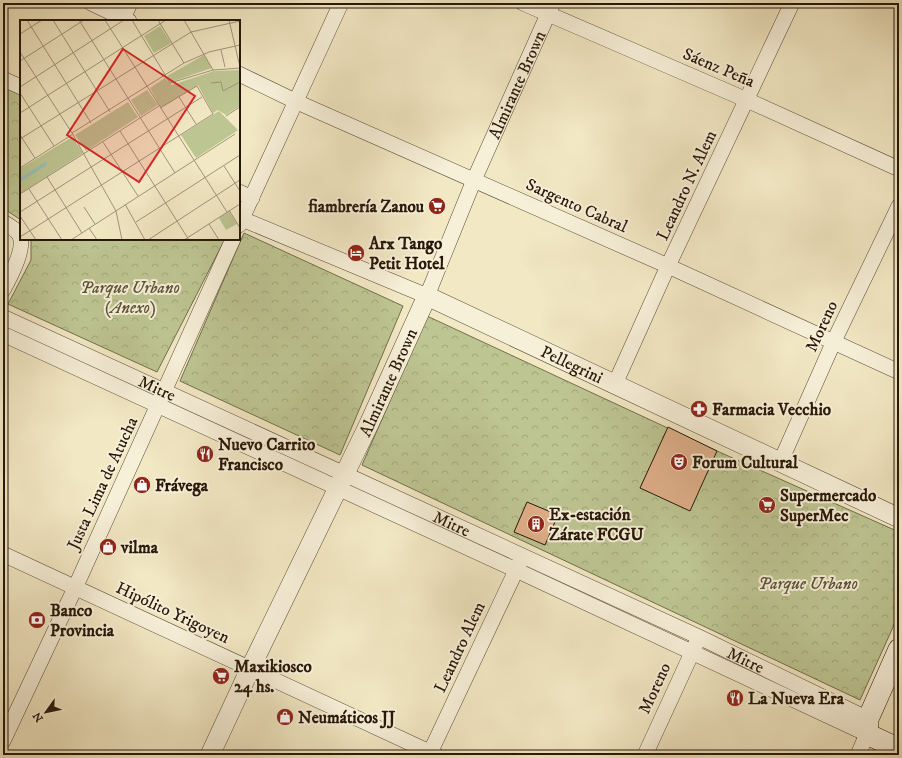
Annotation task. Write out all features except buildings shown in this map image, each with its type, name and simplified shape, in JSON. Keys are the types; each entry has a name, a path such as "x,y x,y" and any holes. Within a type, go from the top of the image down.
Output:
{"main road":[{"path":"870,725 885,692 899,649"},
{"path":"885,692 899,672"},
{"name":"Mitre","path":"870,725 899,733"},
{"name":"Mitre","path":"870,725 899,749"}],"street":[{"path":"92,3 124,20 130,3"},
{"path":"240,222 245,195 297,102 341,3"},
{"name":"Sáenz Peña","path":"523,3 550,9 899,169"},
{"name":"Leandro N. Alem","path":"615,384 668,266 792,3"},
{"name":"Almirante Brown","path":"210,755 250,668 342,481 390,378 427,296 474,180 550,9"},
{"name":"Sargento Cabral","path":"240,74 297,102 668,266 899,372"},
{"path":"3,79 20,87"},
{"name":"Moreno","path":"780,463 834,341 899,206"},
{"path":"3,222 19,234 20,237"},
{"name":"Pellegrini","path":"240,222 427,296 899,518"},
{"path":"3,290 19,253 22,243 21,240"},
{"name":"Justa Lima de Atucha","path":"3,741 75,588 232,240"},
{"name":"Mitre","path":"3,317 164,391 516,570 692,652 870,725"},
{"name":"Mitre","path":"3,334 158,406 523,556 699,637 870,725"},
{"name":"Hipólito Yrigoyen","path":"3,554 432,754"},
{"name":"Leandro Alem","path":"432,754 523,556"},
{"name":"Moreno","path":"645,755 699,637"},
{"path":"858,755 870,725"}],"green space":[{"path":"3,84 20,92 20,219 3,208"},
{"path":"244,233 403,306 340,455 180,381"},
{"name":"Parque Urbano (Anexo)","path":"31,240 224,240 157,372 8,304 31,260"},
{"name":"Parque Urbano","path":"427,316 717,451 899,532 899,614 860,700 362,465"}],"place":[{"name":"fiambrería Zanou","path":"437,206"},
{"name":"Arx Tango Petit Hotel","path":"356,253"},
{"name":"Farmacia Vecchio","path":"699,409"},
{"name":"Nuevo Carrito Francisco","path":"205,454"},
{"name":"Forum Cultural","path":"679,462"},
{"name":"Frávega","path":"142,485"},
{"name":"Supermercado SuperMec","path":"767,505"},
{"name":"Ex-estación Zárate FCGU","path":"536,524"},
{"name":"vilma","path":"108,547"},
{"name":"Banco Provincia","path":"37,620"},
{"name":"Maxikiosco 24 hs.","path":"221,676"},
{"name":"La Nueva Era","path":"735,698"},
{"name":"Neumáticos JJ","path":"285,717"}]}
